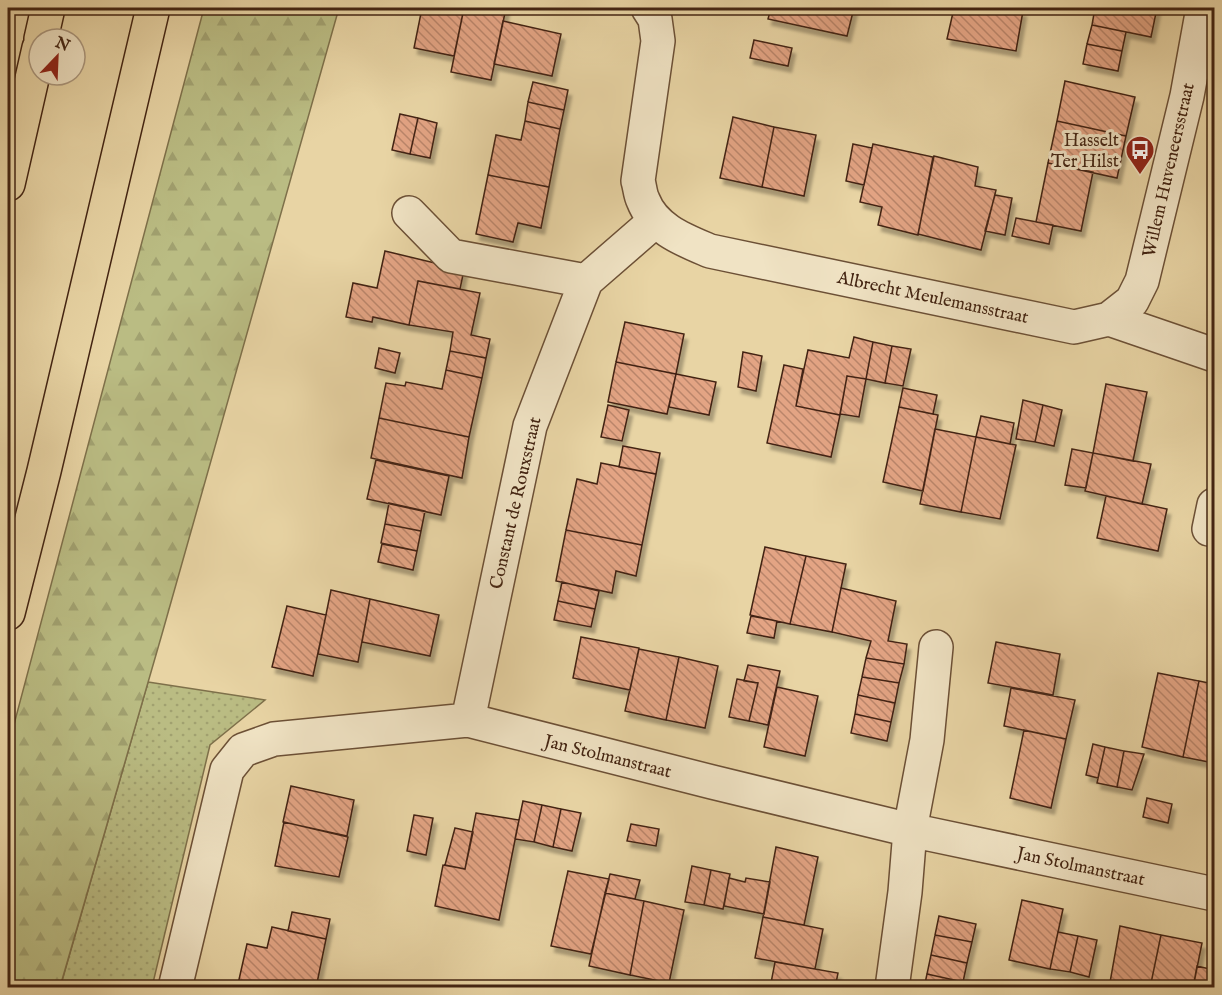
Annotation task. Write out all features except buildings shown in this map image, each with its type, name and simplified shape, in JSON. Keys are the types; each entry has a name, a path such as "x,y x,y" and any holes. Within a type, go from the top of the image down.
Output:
{"highway":[{"path":"44,27 48,8"},
{"path":"8,613 44,471 153,8"},
{"path":"8,184 30,87"}],"street":[{"path":"648,8 655,19 658,41 638,181 643,201 655,221"},
{"name":"Willem Huveneersstraat","path":"1109,319 1132,301 1142,281 1186,96 1203,8"},
{"path":"409,213 451,256 586,281"},
{"name":"Constant de Rouxstraat","path":"468,720 530,426 586,281 655,221"},
{"name":"Albrecht Meulemansstraat","path":"655,221 679,237 710,251 1074,327 1109,319"},
{"path":"1109,319 1215,355"},
{"path":"892,987 905,892 910,830 927,740 936,647"},
{"name":"Jan Stolmanstraat","path":"175,987 227,770 243,750 273,739 468,720 910,830 1215,894"}],"green space":[{"path":"204,8 339,8 60,987 8,987 8,747"},
{"path":"148,682 265,700 210,745 152,987 60,988"}],"place":[{"name":"Hasselt Ter Hilst","path":"1140,176"}]}
